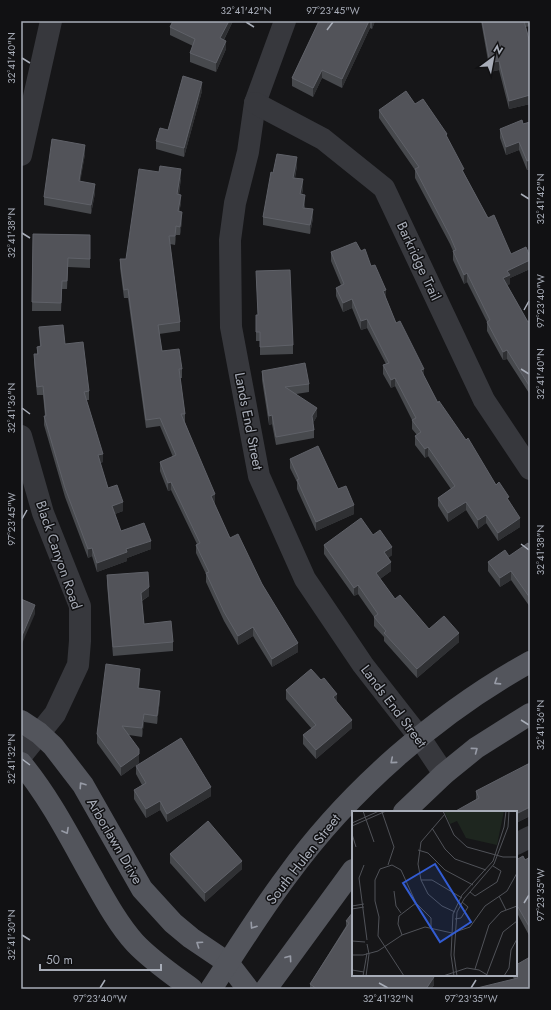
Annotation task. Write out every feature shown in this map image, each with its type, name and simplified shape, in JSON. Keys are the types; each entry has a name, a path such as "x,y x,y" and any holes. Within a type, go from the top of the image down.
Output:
{"main road":[{"name":"South Hulen Street","path":"211,989 287,876 314,841 361,790 420,738 474,697 530,662"},
{"path":"405,811 444,774 476,748 530,714"},
{"name":"Arborlawn Drive","path":"21,721 39,733 58,752 83,785 142,889 173,923 191,938 228,963 248,989"},
{"path":"21,763 35,780 53,807 108,906 135,943 160,965 192,989"},
{"path":"266,989 352,871"}],"street":[{"path":"21,155 50,21"},
{"name":"Lands End Street","path":"285,21 255,103 248,152 235,203 230,240 231,327 259,476 305,579 363,665 420,738 444,774"},
{"name":"Barkridge Trail","path":"255,103 323,139 356,163 384,188 484,400 530,469"},
{"name":"Black Canyon Road","path":"21,436 43,514 80,606 78,665 54,714 21,756"},
{"path":"517,844 530,837"}],"building":[{"path":"173,21 229,21 220,38 226,41 216,63 190,53 195,39 170,27"},
{"path":"319,21 369,21 342,79 322,70 313,88 292,78"},
{"path":"482,21 524,21 530,43 530,95 509,101 499,61 490,63"},
{"path":"183,76 202,82 184,148 156,141 160,128 168,130"},
{"path":"406,91 415,104 423,99 447,134 446,135 464,169 462,170 488,218 494,215 511,254 526,247 530,260 507,271 510,275 503,278 528,322 530,321 530,387 507,350 503,352 487,322 490,320 467,273 464,275 453,251 456,250 450,236 415,169 419,167 379,110"},
{"path":"522,120 523,124 530,122 530,160 527,161 519,142 506,147 500,129"},
{"path":"52,139 85,145 79,181 95,184 91,205 44,197"},
{"path":"277,154 297,157 293,178 303,179 300,194 305,195 303,208 313,209 310,225 263,217 271,172 273,173"},
{"path":"160,166 181,169 177,194 181,195 178,211 182,212 180,227 176,226 175,236 169,236 180,322 158,325 162,351 179,349 182,369 179,369 185,414 181,414 215,494 211,496 230,538 238,534 262,584 298,643 272,659 253,627 238,636 224,612 206,573 209,572 196,545 200,543 171,482 168,483 160,462 176,455 160,418 146,420 128,289 124,290 120,259 126,259 139,169 159,172"},
{"path":"33,234 90,235 90,259 68,258 67,281 62,281 61,303 32,302"},
{"path":"356,242 361,251 365,249 371,266 375,265 386,290 383,291 396,323 400,321 424,369 421,370 438,403 439,401 466,440 468,438 496,485 499,482 509,497 507,498 520,518 498,533 486,515 478,520 466,502 448,513 438,498 455,486 428,447 425,449 415,436 421,432 412,420 416,418 395,378 391,380 383,365 389,363 367,319 361,321 352,299 343,303 336,288 344,284 331,252"},
{"path":"290,270 293,345 260,347 260,332 256,332 256,315 258,315 256,271"},
{"path":"63,325 65,344 83,342 89,391 84,392 103,454 98,455 108,488 117,485 123,502 112,506 121,531 144,523 151,541 126,549 127,552 97,563 92,548 88,549 65,488 44,416 46,416 43,386 37,387 34,354 38,354 37,347 41,346 39,327"},
{"path":"305,363 309,384 285,387 317,408 312,416 314,430 276,437 272,415 269,416 262,371"},
{"path":"318,446 338,489 346,486 354,505 316,522 297,480 299,479 290,459"},
{"path":"361,518 373,535 380,530 392,547 384,552 391,562 376,573 395,599 400,595 429,629 444,616 459,633 417,669 384,633 386,631 374,617 378,614 358,585 354,588 324,545"},
{"path":"528,543 530,546 530,598 511,571 500,578 488,562 505,550 509,556"},
{"path":"148,572 149,587 141,593 144,624 171,621 173,642 113,647 107,575"},
{"path":"21,599 35,605 21,638"},
{"path":"106,664 140,669 138,688 160,691 157,716 144,714 142,728 122,726 139,749 139,754 121,767 97,734"},
{"path":"311,669 321,680 324,678 337,694 333,697 352,720 316,750 303,735 316,725 286,690"},
{"path":"181,738 211,787 167,814 160,801 146,809 134,790 146,783 136,766"},
{"path":"530,763 530,807 517,814 517,811 456,811 479,798 476,791"},
{"path":"208,821 242,861 205,893 170,854"},
{"path":"523,856 525,860 530,857 530,928 517,908 517,859"},
{"path":"352,913 352,976 432,976 434,977 426,989 317,989 310,984 349,923 346,921"},
{"path":"530,957 530,989 473,989 518,978 517,964"}]}
